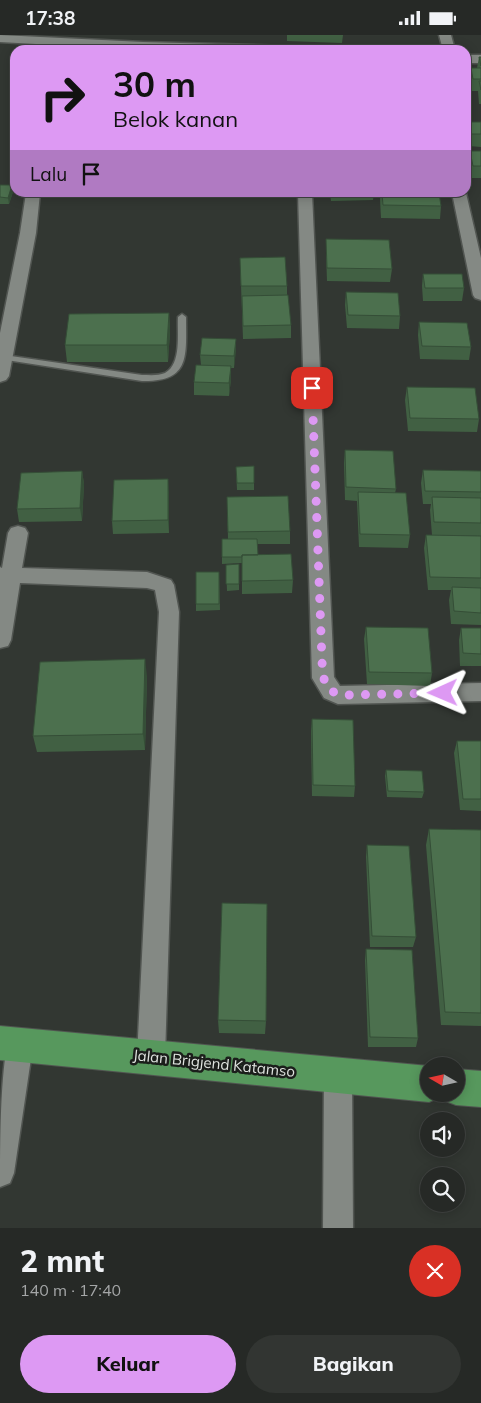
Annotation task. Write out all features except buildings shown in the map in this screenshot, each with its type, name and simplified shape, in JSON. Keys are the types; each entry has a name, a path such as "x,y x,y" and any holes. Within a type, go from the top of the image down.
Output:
{"highway":[{"name":"Jalan Brigjend Katamso","path":"10,1044 420,1083"},
{"path":"465,1088 481,1089"}],"street":[{"path":"0,38 51,45 87,39 168,45"},
{"path":"0,377 28,233 32,197"},
{"path":"305,197 323,678 332,692 338,695 481,693"},
{"path":"460,197 481,295"},
{"path":"0,640 5,575 18,533"},
{"path":"5,575 147,580 164,585 169,612 151,1057"},
{"path":"0,1173 10,1044"},
{"path":"338,1075 338,1228"}],"lane":[{"path":"4,359 133,377 163,377 173,373 179,361 182,317"}],"route":[{"path":"312,388 322,661 323,678 326,685 332,692 338,695 443,693"}]}
